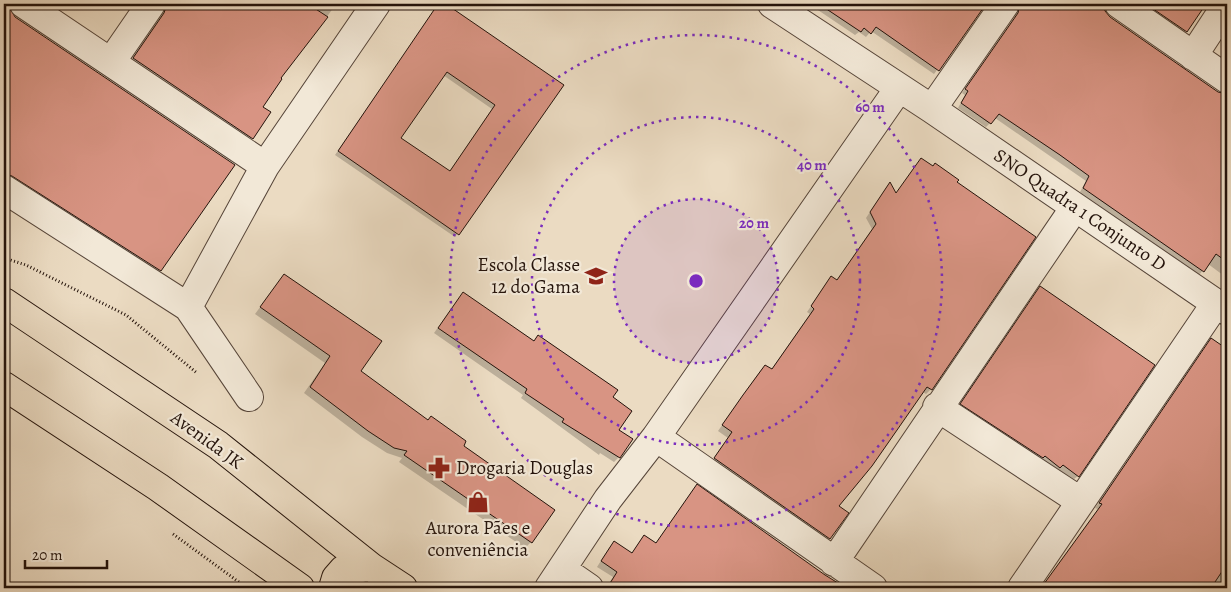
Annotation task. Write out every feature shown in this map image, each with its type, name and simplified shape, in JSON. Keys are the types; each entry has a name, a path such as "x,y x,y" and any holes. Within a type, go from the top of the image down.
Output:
{"main road":[{"name":"Avenida JK","path":"4,302 218,444 371,567 403,588"},
{"path":"4,386 158,487 300,588"},
{"path":"333,588 336,578 343,570 371,567"}],"street":[{"path":"24,4 265,166"},
{"path":"110,62 151,4"},
{"path":"188,307 265,166 376,4"},
{"path":"932,109 1005,4"},
{"path":"1119,4 1227,79"},
{"path":"1193,56 1227,4"},
{"name":"SNO Quadra 1 Conjunto D","path":"781,6 1221,307"},
{"path":"589,588 556,579 608,498 656,437 899,88"},
{"path":"4,189 188,307 249,397"},
{"path":"834,562 937,407 1075,207"},
{"path":"1022,588 1080,501 1221,307"},
{"path":"937,407 1080,501"},
{"path":"656,437 873,588"}],"path":[{"path":"4,258 26,265 126,315 197,373 206,377"}],"building":[{"path":"4,4 9,6 15,17 235,165 161,271 12,176 4,174"},
{"path":"167,4 308,4 328,17 281,78 263,107 271,112 253,139 133,58 164,13"},
{"path":"438,4 446,4 564,85 459,235 338,151","holes":["447,72 495,105 450,171 401,138"]},
{"path":"819,4 986,4 939,71 876,27 871,34 864,28 861,32"},
{"path":"1020,4 1104,4 1105,11 1110,17 1218,92 1227,94 1227,262 1216,254 1204,272 1083,188 1089,176 1060,155 999,114 991,124 961,103 968,91 965,89 1018,13"},
{"path":"1146,4 1206,4 1187,32"},
{"path":"921,158 933,166 935,163 959,180 957,182 1036,237 932,390 927,387 872,466 839,506 849,513 830,539 714,458 732,432 722,425 765,365 772,369 814,309 811,306 831,276 837,280 876,224 870,212 890,182 896,193"},
{"path":"284,274 382,341 361,371 428,420 431,416 466,441 464,446 555,510 532,543 404,455 407,451 394,448 368,431 310,387 330,356 260,307"},
{"path":"1040,286 1155,365 1079,477 1063,465 1060,468 1045,456 1043,458 960,404"},
{"path":"463,292 534,341 538,335 618,390 613,397 632,411 619,430 633,439 620,458 562,422 564,419 525,393 527,389 438,328"},
{"path":"1211,338 1227,349 1227,564 1211,588 1041,588 1102,504 1099,503"},
{"path":"697,484 846,588 607,588 617,572 601,561 614,541 632,553 644,535 656,543"}],"place":[{"name":"Escola Classe 12 do Gama","path":"596,276"},
{"name":"Drogaria Douglas","path":"439,468"},
{"name":"Aurora Pães e conveniência","path":"478,502"}]}
